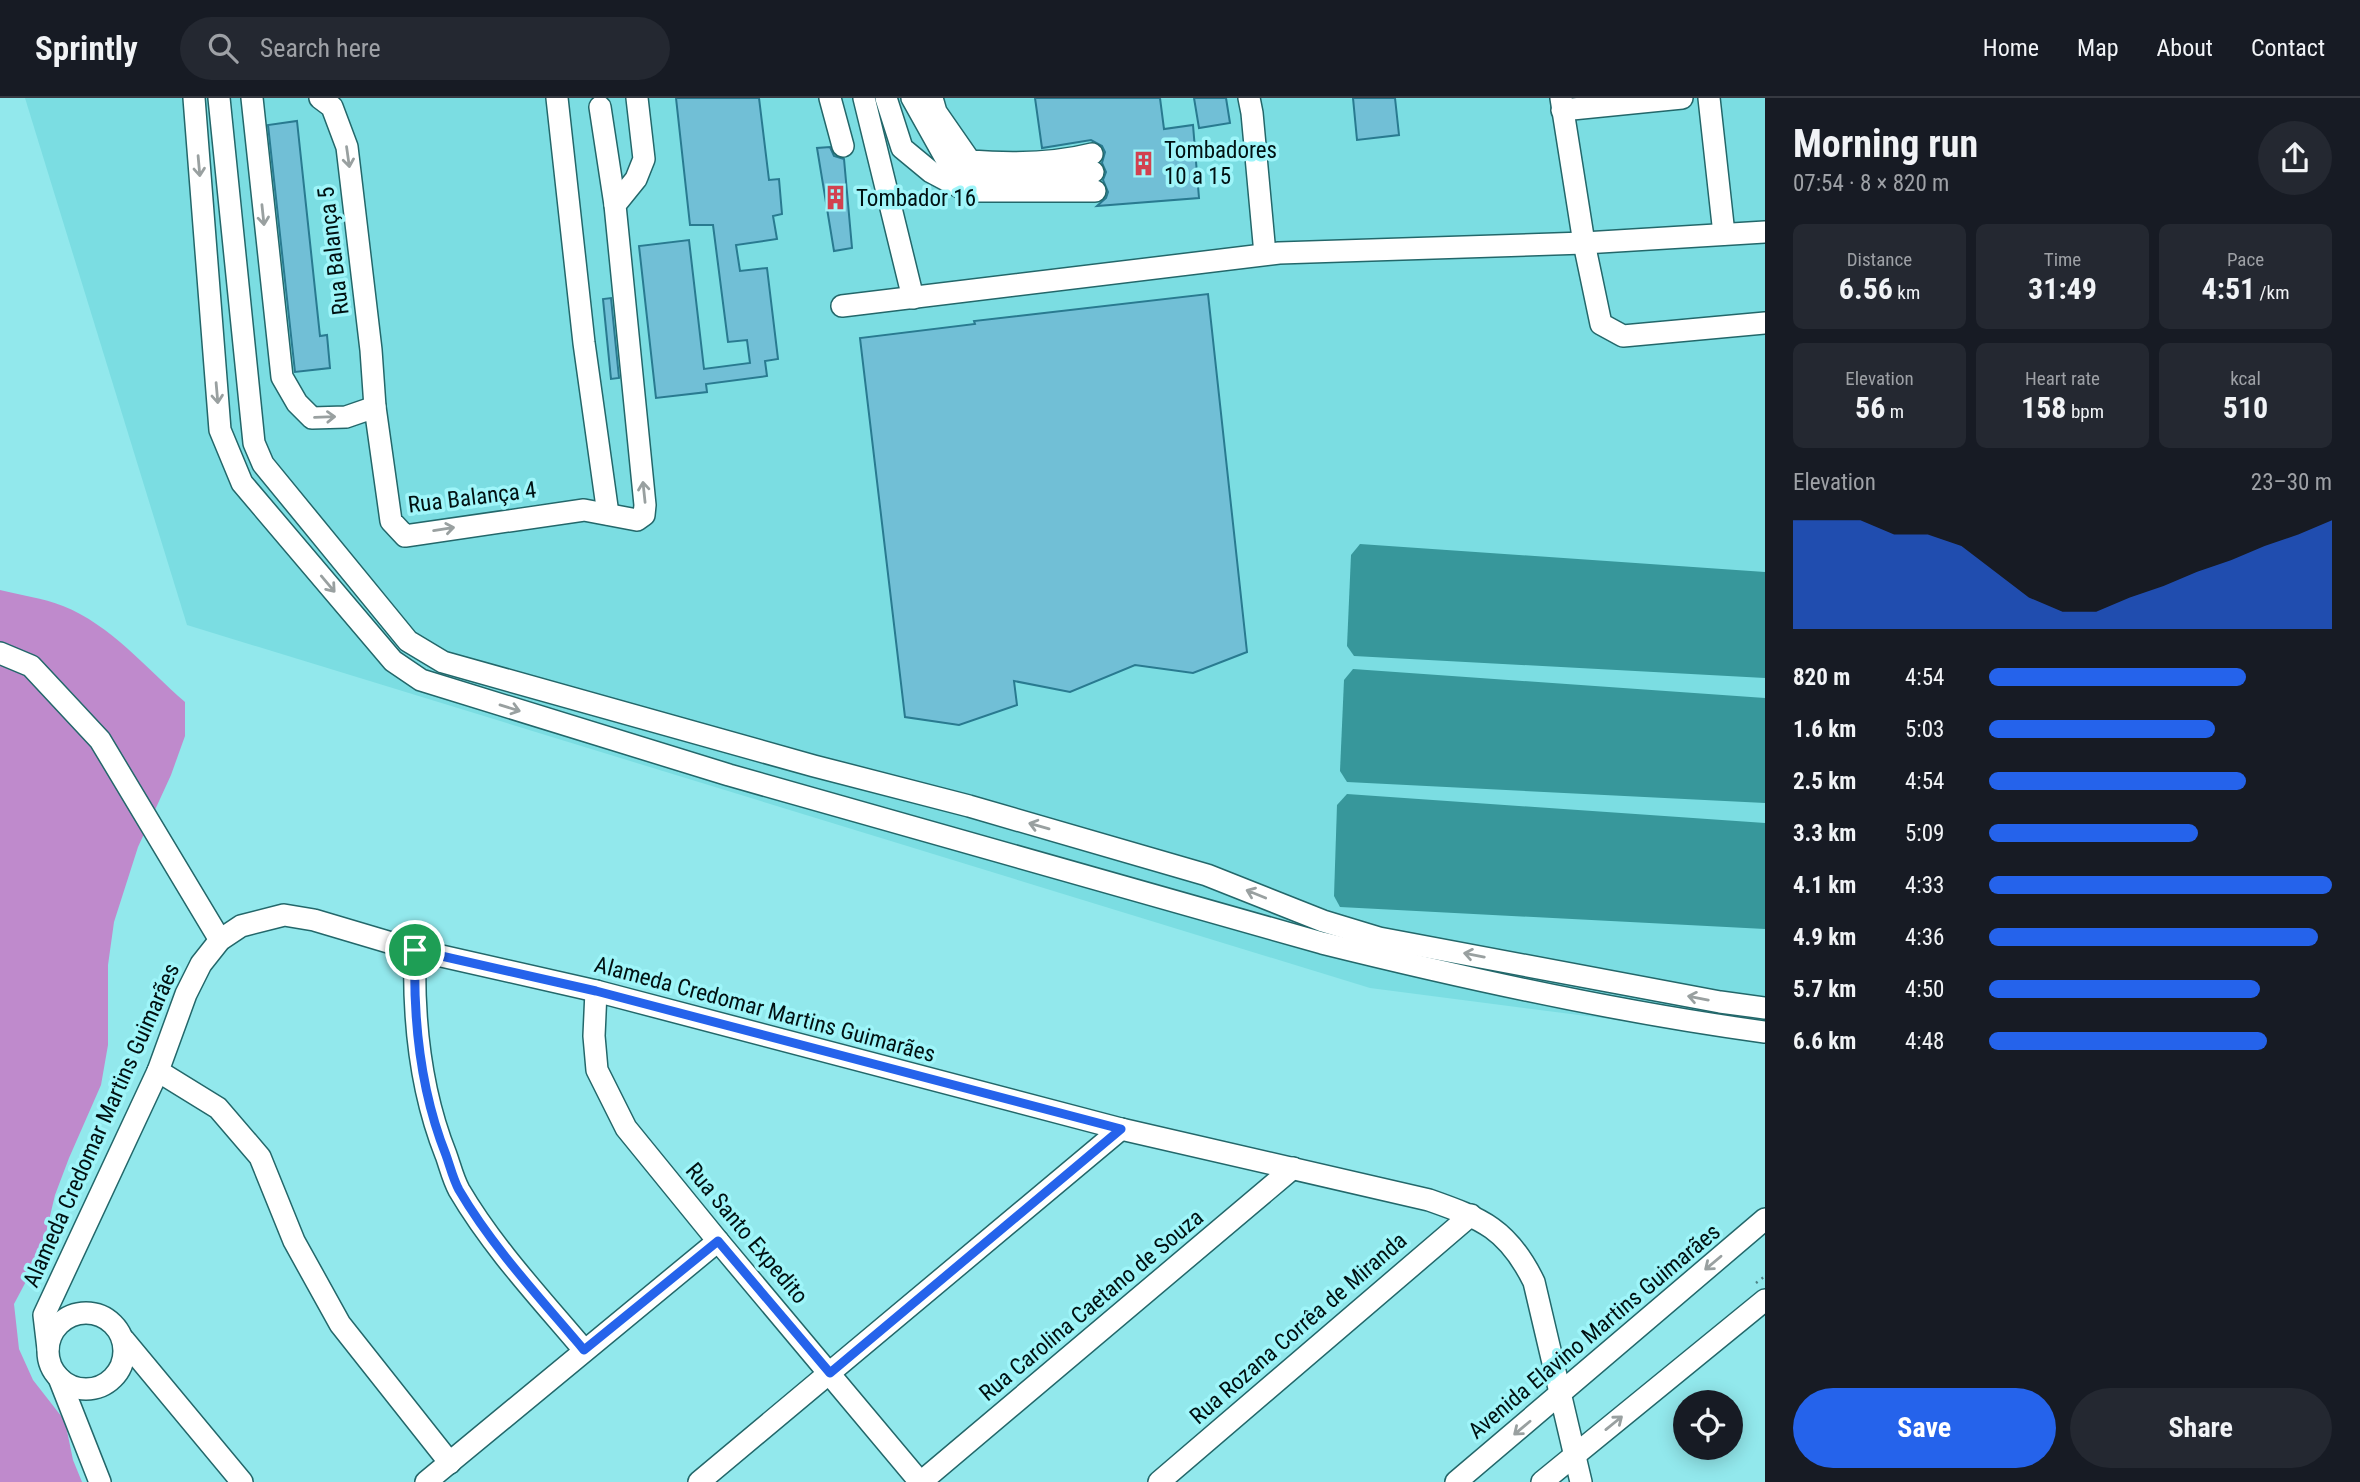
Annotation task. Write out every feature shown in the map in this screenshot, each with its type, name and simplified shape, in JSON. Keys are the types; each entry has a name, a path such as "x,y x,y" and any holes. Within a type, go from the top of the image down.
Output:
{"street":[{"path":"175,98 194,104 220,430 231,460 242,483 393,661 421,680 729,775 1322,943 1417,967 1654,1015 1765,1032"},
{"path":"219,98 254,443 263,464 408,641 443,662 814,766 969,806 1195,871 1323,920 1379,938 1720,1002 1765,1008"},
{"path":"252,98 282,377 297,403 312,418 345,417 375,407"},
{"name":"Rua Balança 5","path":"320,98 332,107 347,147 371,350 375,407"},
{"path":"557,98 584,343 608,514"},
{"path":"615,205 636,179 644,159 637,98"},
{"path":"830,98 843,146"},
{"path":"864,98 913,298"},
{"path":"886,98 902,148 931,172 967,191 1094,172"},
{"path":"912,98 950,166 988,181 1094,172"},
{"path":"932,98 936,112 970,160 996,163 1068,160 1094,172"},
{"path":"1249,98 1254,126 1265,254"},
{"path":"1682,98 1561,104 1584,243 1601,324 1623,336 1765,323"},
{"path":"1709,98 1724,234"},
{"path":"600,107 615,205"},
{"name":"Rua Balança 4","path":"375,407 391,521 405,536 584,510 628,520 638,520 644,515 615,205"},
{"path":"842,306 1265,254 1584,243 1765,232"},
{"path":"0,653 30,666 100,740 220,940"},
{"name":"Alameda Credomar Martins Guimarães","path":"48,1349 44,1315 158,1071 186,994 201,964 220,940 241,926 285,915 314,920 415,950 596,991 1121,1129 1429,1200 1471,1215 1507,1239 1524,1261 1534,1282 1581,1482"},
{"path":"415,950 423,1078 435,1129 458,1188 502,1253 584,1350"},
{"name":"Rua Santo Expedito","path":"596,991 594,1036 597,1070 626,1128 921,1482"},
{"path":"158,1071 218,1108 260,1157 294,1241 340,1324 450,1463"},
{"path":"699,1482 1121,1129"},
{"name":"Rua Carolina Caetano de Souza","path":"921,1482 1293,1168"},
{"name":"Rua Rozana Corrêa de Miranda","path":"1158,1482 1471,1215"},
{"name":"Avenida Elavino Martins Guimarães","path":"1456,1482 1765,1219"},
{"path":"426,1482 718,1241"},
{"path":"1542,1482 1765,1300"},
{"path":"124,1340 125,1353 116,1376 94,1389 69,1386 51,1368 48,1349 54,1331 62,1321 86,1312 110,1320 242,1482"},
{"path":"59,1378 100,1482"}],"shaded area":[{"path":"25,98 1765,98 1765,1039 1370,988 187,625"},
{"path":"1360,544 1765,572 1765,678 1354,656 1347,646 1351,555"},
{"path":"0,590 63,606 97,624 185,702 185,736 171,775 138,847 114,922 108,965 108,1045 101,1085 55,1195 46,1233 31,1272 14,1304 19,1349 33,1380 65,1421 73,1460 82,1482 0,1482"},
{"path":"1353,669 1765,698 1765,803 1347,782 1340,771 1344,680"},
{"path":"1347,794 1765,823 1765,929 1340,907 1334,896 1337,805"}],"building":[{"path":"676,98 759,98 769,180 779,179 782,214 773,216 777,239 736,245 740,271 767,268 778,359 765,361 767,376 706,384 707,392 656,398 639,246 689,240 704,369 750,363 747,340 728,342 713,225 690,225"},
{"path":"1035,98 1160,98 1164,129 1193,125 1199,198 1097,206 1106,198 1108,192 1103,180 1106,172 1102,163 1105,152 1102,146 1091,140 1042,148"},
{"path":"1194,98 1226,98 1230,123 1199,128"},
{"path":"1353,98 1395,98 1399,135 1357,140"},
{"path":"297,121 320,336 327,335 330,368 295,372 268,125"},
{"name":"Tombador 16","path":"830,147 834,156 844,159 852,248 834,251 817,148"},
{"path":"1208,294 1247,652 1193,673 1135,665 1070,692 1014,681 1017,705 959,725 905,717 860,338 975,324 974,321"},
{"path":"611,298 619,378 611,379 603,299"}],"place":[{"name":"Tombadores 10 a 15","path":"1144,163"},
{"name":"Tombador 16","path":"836,198"}],"route":[{"path":"415,950 596,991 1121,1129 830,1373 718,1241 584,1350 502,1253 458,1188 435,1129 423,1078 415,950"}]}
